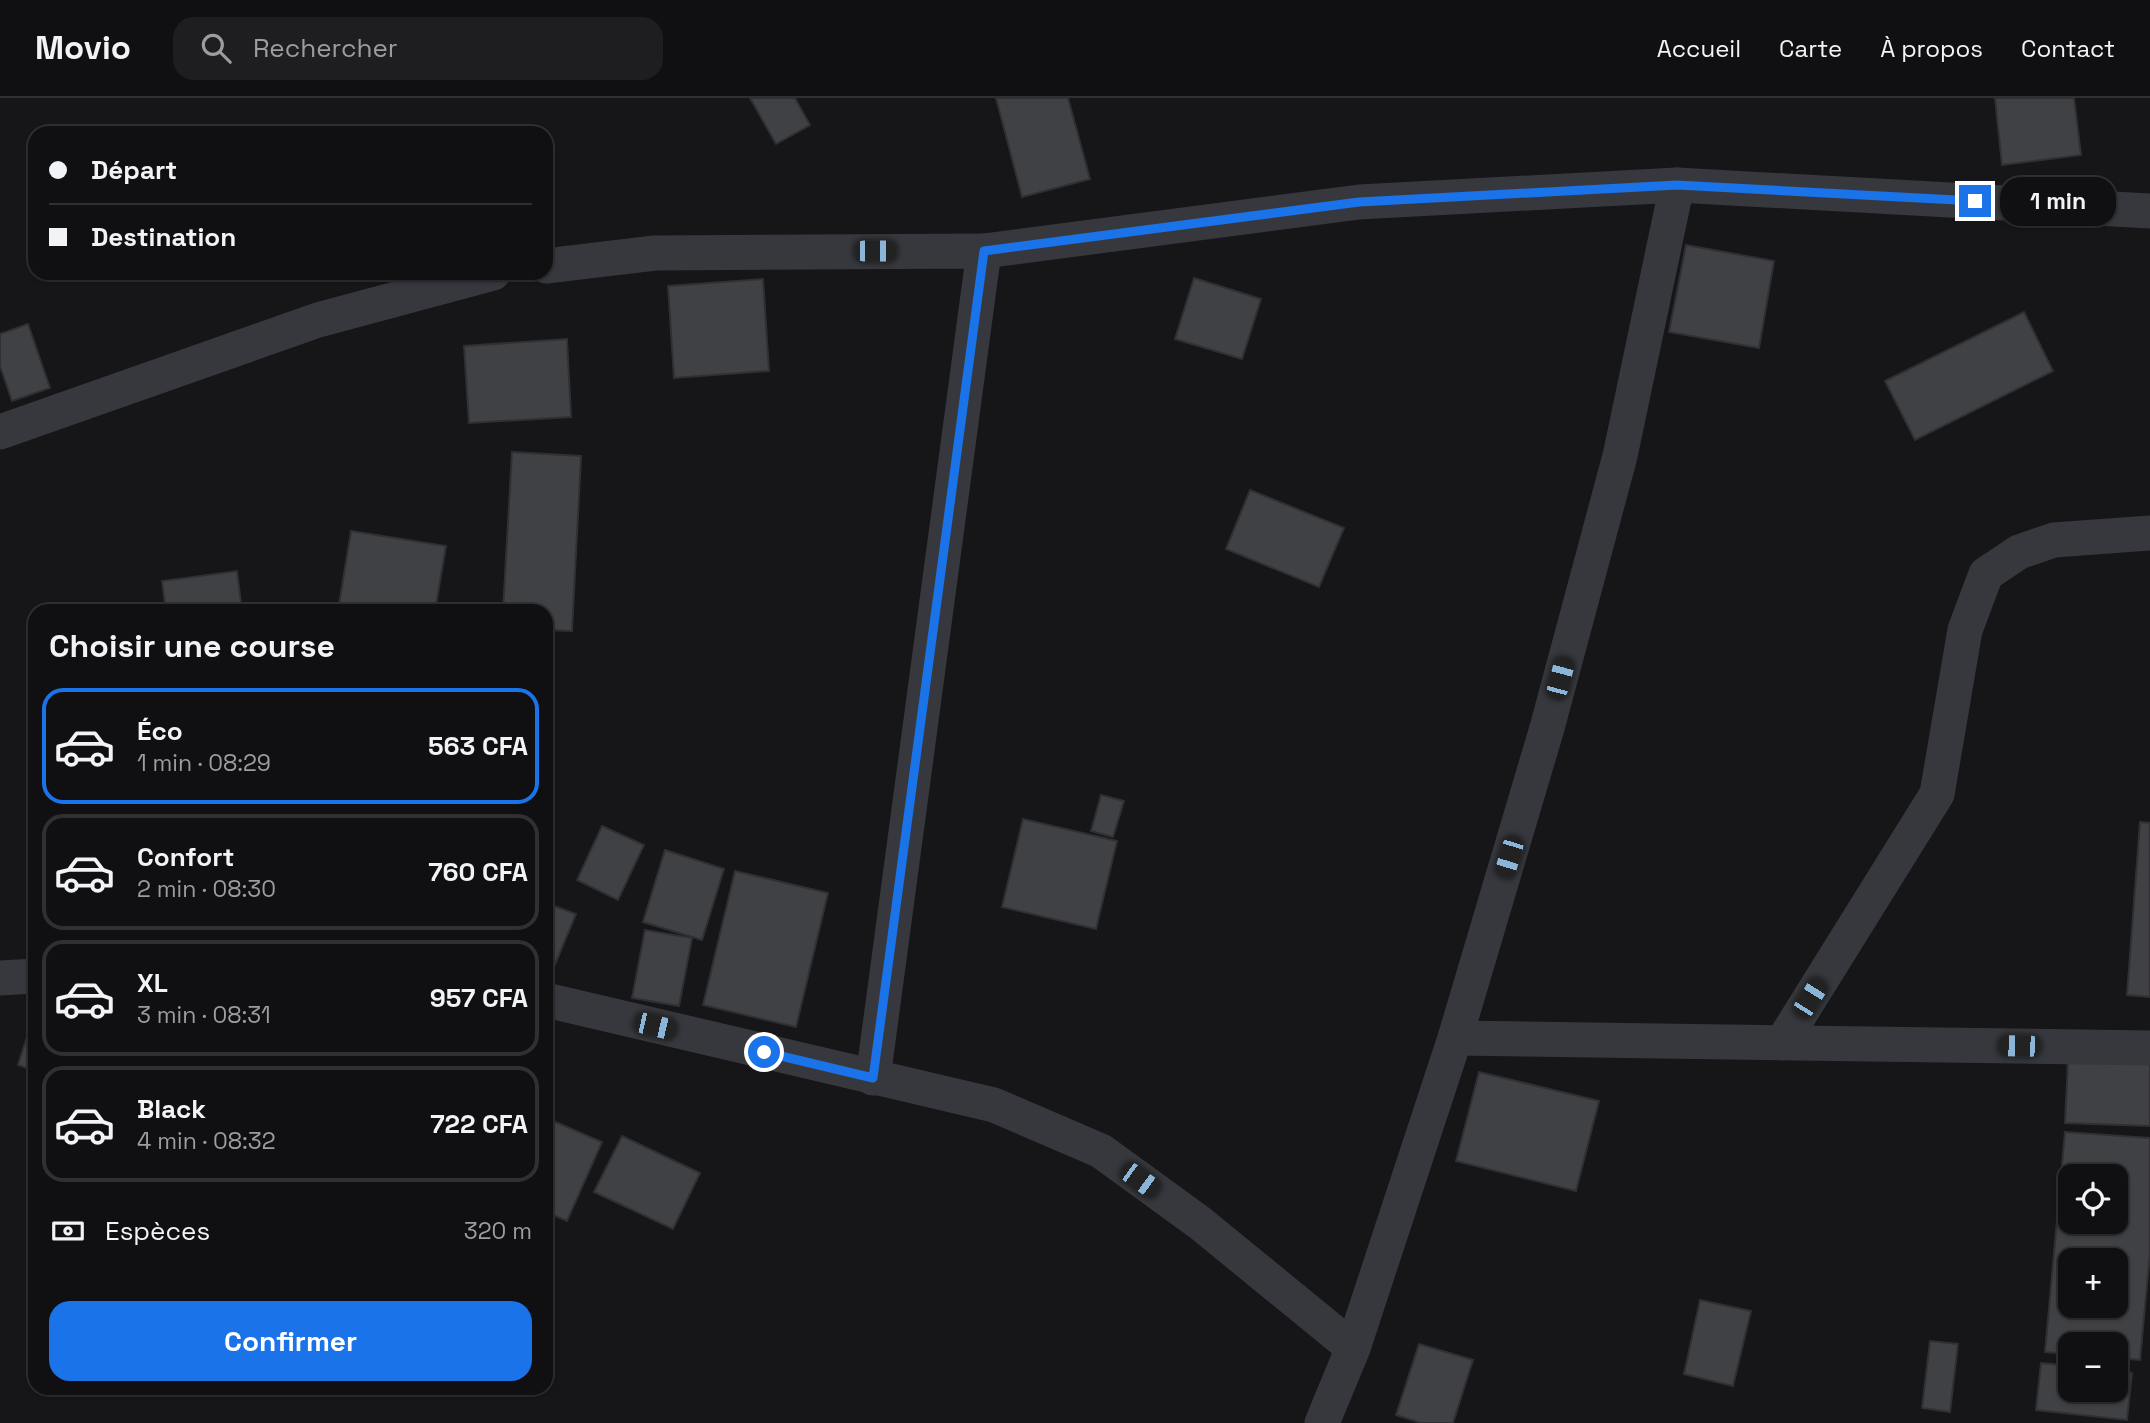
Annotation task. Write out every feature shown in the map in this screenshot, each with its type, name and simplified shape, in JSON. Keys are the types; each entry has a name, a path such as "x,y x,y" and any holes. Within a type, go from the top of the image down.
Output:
{"street":[{"path":"1322,1423 1353,1348 1455,1038 1547,728 1620,456 1677,185"},
{"path":"553,265 655,253 984,251 1359,202 1677,185 2150,211"},
{"path":"873,1078 984,251"},
{"path":"0,432 318,320 467,280"},
{"path":"1782,1043 1937,794 1965,631 1986,575 2019,552 2054,540 2150,533"},
{"path":"0,978 28,976"},
{"path":"553,1002 994,1105 1101,1151 1200,1223 1353,1348"},
{"path":"1455,1038 2150,1048"}],"building":[{"path":"750,98 795,98 810,125 776,144"},
{"path":"996,98 1068,98 1090,179 1022,197"},
{"path":"1995,98 2074,98 2081,155 2002,165"},
{"path":"1686,245 1774,261 1759,348 1669,332"},
{"path":"1194,278 1261,299 1242,359 1175,339"},
{"path":"763,279 769,371 674,378 668,286"},
{"path":"2024,312 2053,371 1915,440 1885,381"},
{"path":"28,324 50,388 12,401 0,366 0,334"},
{"path":"567,339 571,417 469,423 464,346"},
{"path":"512,452 581,456 572,631 553,630 553,604 503,604"},
{"path":"1250,490 1344,528 1319,587 1226,549"},
{"path":"351,531 446,546 436,604 339,604"},
{"path":"237,571 241,604 165,604 162,581"},
{"path":"1101,795 1124,801 1113,837 1091,831"},
{"path":"1023,819 1117,841 1096,929 1002,907"},
{"path":"2140,822 2150,823 2150,997 2127,995"},
{"path":"602,826 644,845 618,900 577,880"},
{"path":"665,850 724,869 702,940 643,922"},
{"path":"735,871 828,893 796,1027 703,1005"},
{"path":"553,906 576,914 553,969"},
{"path":"645,930 692,938 679,1006 632,998"},
{"path":"28,1034 28,1069 18,1065"},
{"path":"2068,1061 2150,1064 2150,1126 2065,1123"},
{"path":"1479,1072 1599,1101 1576,1191 1456,1161"},
{"path":"553,1121 602,1142 567,1221 553,1215"},
{"path":"2065,1132 2150,1138 2150,1253 2140,1360 2128,1359 2128,1332 2058,1332 2058,1353 2045,1352 2058,1209 2058,1234 2128,1234 2128,1164 2062,1164"},
{"path":"622,1136 700,1173 673,1229 594,1192"},
{"path":"1700,1300 1751,1311 1733,1386 1684,1374"},
{"path":"1930,1341 1958,1344 1950,1412 1922,1408"},
{"path":"1419,1344 1473,1360 1453,1423 1421,1423 1396,1415"},
{"path":"2041,1363 2058,1365 2058,1402 2128,1402 2128,1372 2132,1373 2127,1420 2036,1410"}],"route":[{"path":"764,1052 873,1078 984,251 1359,202 1677,185 1975,201"}]}
